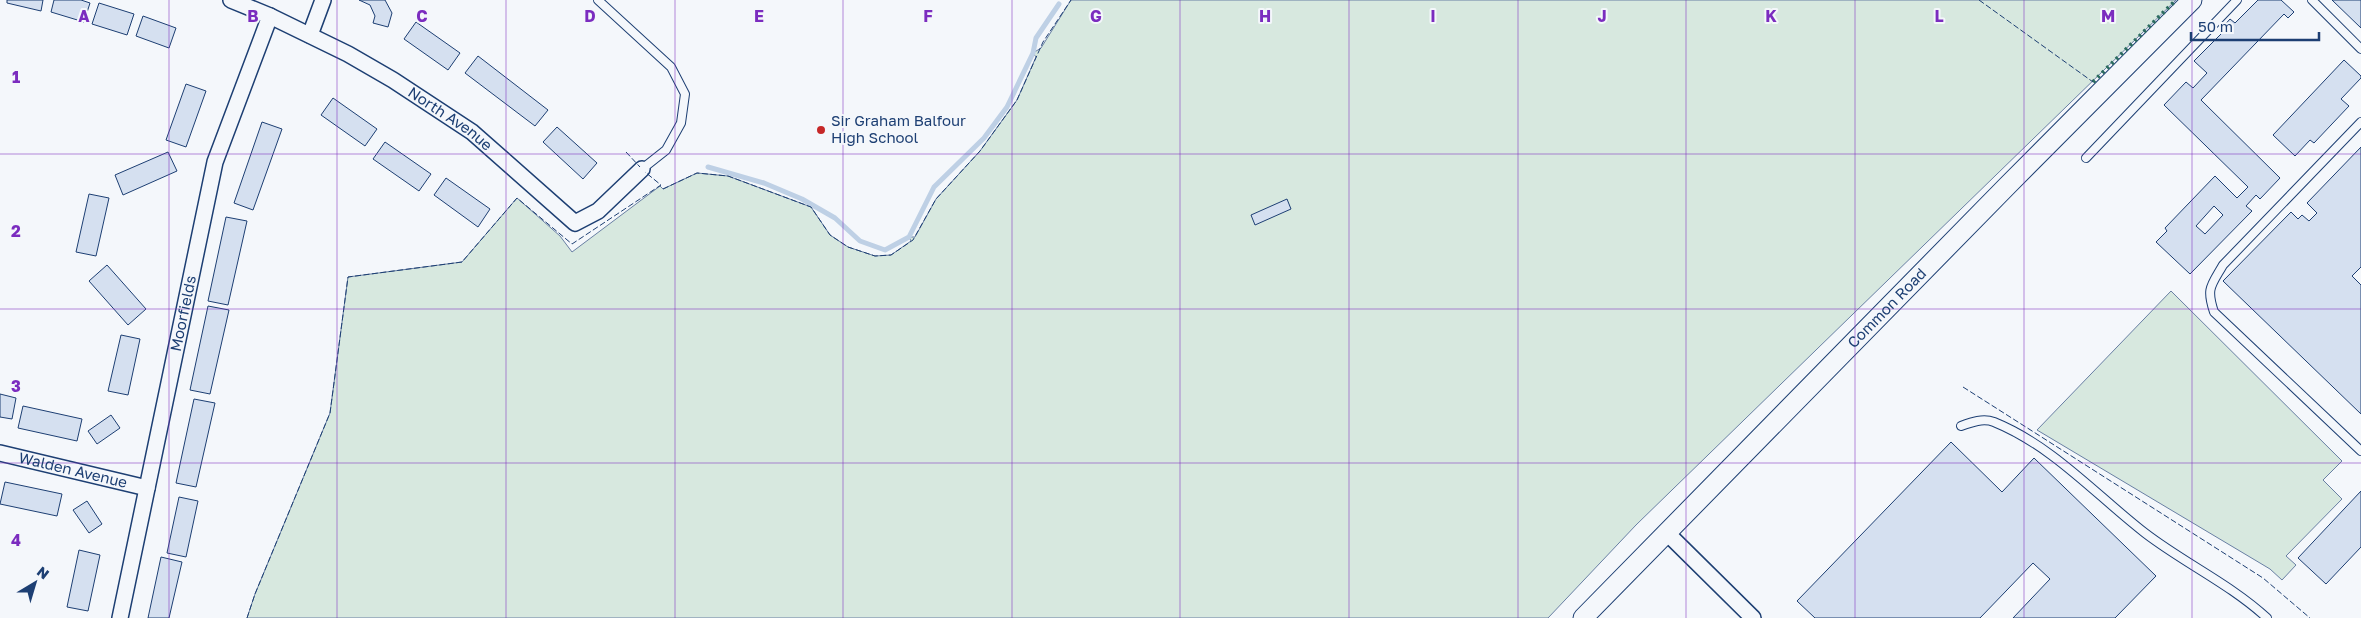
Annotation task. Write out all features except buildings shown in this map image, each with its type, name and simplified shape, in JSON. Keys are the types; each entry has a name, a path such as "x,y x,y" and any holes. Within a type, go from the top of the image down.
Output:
{"street":[{"name":"North Avenue","path":"231,0 310,35 393,80 472,132 575,223 598,211 642,169"},
{"path":"310,35 323,0"},
{"name":"Common Road","path":"1583,618 2192,0"},
{"name":"Moorfields","path":"120,618 215,162 270,16"},
{"name":"Walden Avenue","path":"0,453 147,488"},
{"path":"1667,533 1753,618"}],"lane":[{"path":"598,0 671,67 685,94 681,124 666,150 642,169"},
{"path":"2086,158 2237,0"},
{"path":"2312,0 2361,49"},
{"path":"2361,122 2223,265 2212,284 2209,294 2214,312 2361,451"},
{"path":"1961,426 1978,420 1992,421 2028,438 2060,462 2146,534 2223,583 2267,618"}],"shaded area":[{"path":"1071,0 2176,0 1636,525 1548,618 247,618 255,594 330,413 348,277 462,262 517,198 560,236 572,252 660,186 663,189 697,173 728,176 811,207 830,235 848,247 875,256 891,255 911,241 909,237 915,237 936,199 980,151 1017,100 1036,57 1033,53 1041,48"},
{"path":"2171,291 2342,461 2323,480 2342,499 2286,556 2296,565 2282,580 2270,569 2037,430"}],"waterway":[{"path":"708,167 764,183 802,199 835,218 860,241 885,250 909,237 934,187 984,138 1007,107 1033,53 1036,38 1059,4"}],"hedge":[{"path":"2093,82 2176,0"}],"fence":[{"path":"663,189 697,173 728,176 811,207 830,235 848,247 875,256 891,255 913,240 936,199 980,151 1017,100 1043,42 1071,0"},
{"path":"1979,0 2093,82"},
{"path":"626,152 640,167"},
{"path":"247,618 255,594 330,413 348,277 462,262 517,198 572,244 661,185 645,172"},
{"path":"1963,387 2263,578 2310,618"}],"place":[{"name":"Sir Graham Balfour High School","path":"821,130"}]}
